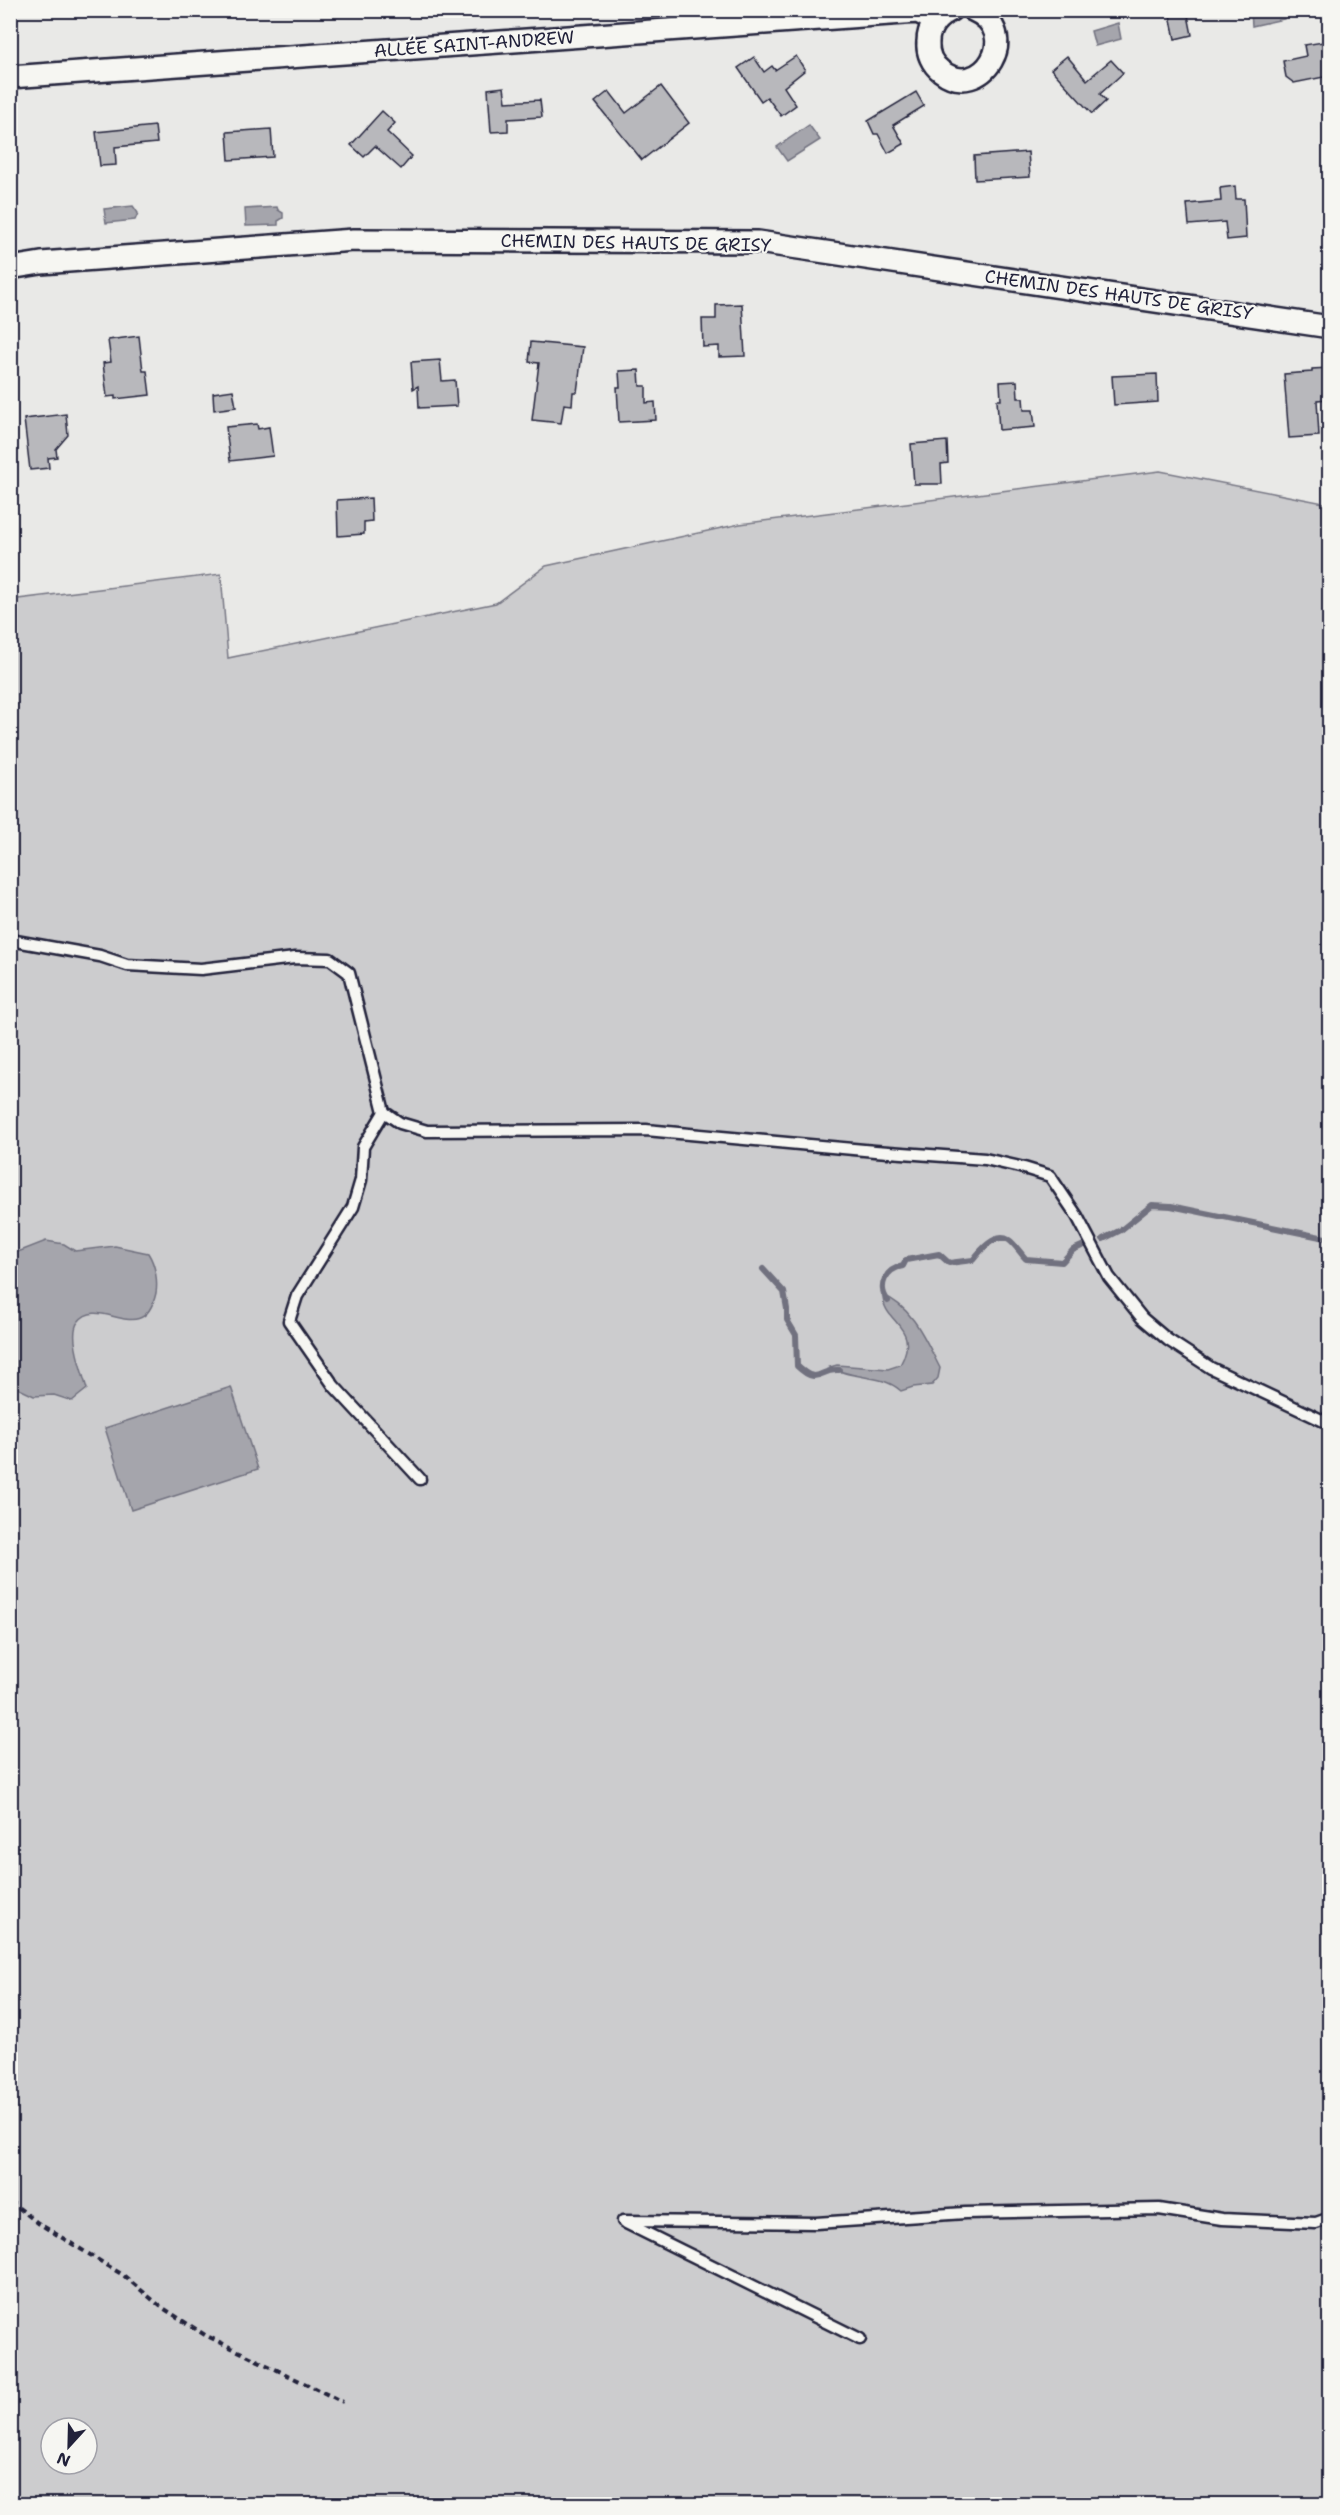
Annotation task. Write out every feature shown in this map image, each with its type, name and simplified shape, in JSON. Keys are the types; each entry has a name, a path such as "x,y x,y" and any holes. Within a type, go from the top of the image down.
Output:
{"street":[{"name":"ALLÉE SAINT-ANDREW","path":"10,77 918,12 943,16 928,39 931,59 936,67 953,77 973,77 989,66 997,48 994,28 988,20 973,10"},
{"name":"CHEMIN DES HAUTS DE GRISY","path":"10,268 41,263 354,240 758,242 1329,327"}],"lane":[{"path":"10,940 100,956 128,965 159,967 201,969 295,958 330,959 349,973 384,1112 400,1123 427,1131 646,1130 875,1151 985,1158 1050,1176 1077,1216 1109,1277 1142,1318 1168,1340 1211,1368 1329,1424"},
{"path":"384,1112 363,1148 361,1180 353,1207 297,1296 289,1321 334,1386 420,1479"},
{"path":"860,2339 623,2221 816,2223 965,2213 1160,2209 1222,2219 1316,2223 1329,2218"}],"path":[{"path":"10,2201 38,2223 123,2276 160,2306 205,2335 342,2402"}],"shaded area":[{"path":"1251,11 1283,11 1284,19 1252,26"},
{"path":"1118,23 1121,39 1095,46 1091,31"},
{"path":"809,125 820,140 787,161 777,147"},
{"path":"133,206 138,213 135,220 106,223 104,209"},
{"path":"277,207 283,213 283,218 278,221 278,225 246,226 245,209"},
{"path":"1160,471 1329,504 1329,2504 11,2504 10,600 221,574 228,658 496,603 546,566 740,524"},
{"path":"46,1241 64,1244 75,1251 115,1246 148,1253 157,1283 150,1309 141,1318 131,1320 97,1313 87,1315 78,1322 75,1328 75,1345 87,1389 72,1401 54,1395 34,1396 11,1385 11,1252 18,1252"},
{"path":"883,1295 893,1300 911,1316 924,1336 940,1368 938,1378 932,1385 901,1391 885,1381 848,1374 830,1367 837,1365 888,1369 900,1365 906,1352 904,1333 888,1312"},
{"path":"231,1387 258,1469 131,1510 105,1428"}],"building":[{"path":"1169,10 1187,10 1192,35 1175,39"},
{"path":"1323,42 1325,52 1329,51 1329,76 1294,83 1286,77 1283,61 1306,56 1304,45"},
{"path":"796,56 805,70 784,87 796,105 781,116 767,97 761,101 738,68 754,57 764,72 772,66 775,70"},
{"path":"1067,56 1087,80 1111,60 1123,73 1100,94 1106,101 1092,114 1051,69"},
{"path":"661,86 689,123 642,160 595,102 609,91 626,113"},
{"path":"504,87 506,102 540,100 542,117 508,119 508,131 491,132 488,89"},
{"path":"916,92 924,106 893,125 904,144 888,153 878,134 874,134 868,121"},
{"path":"382,111 395,123 387,132 412,156 401,169 375,146 364,157 351,145"},
{"path":"155,126 157,143 115,147 116,165 100,166 96,132"},
{"path":"271,129 273,157 229,160 227,132"},
{"path":"1028,152 1030,177 975,180 974,156"},
{"path":"1235,186 1236,199 1244,199 1246,238 1227,240 1225,222 1189,225 1187,204 1221,201 1220,188"},
{"path":"742,304 745,356 719,357 719,346 703,347 702,319 716,319 716,305"},
{"path":"139,336 143,371 147,371 150,395 115,399 115,396 107,397 103,363 111,362 108,340"},
{"path":"531,342 583,347 577,392 573,392 572,405 564,404 561,423 532,420 539,363 529,362"},
{"path":"440,360 442,381 455,380 457,406 419,408 418,386 413,389 411,362"},
{"path":"1329,368 1329,399 1317,400 1319,436 1289,438 1284,374"},
{"path":"639,370 640,386 646,386 646,403 655,402 656,420 619,422 617,387 620,387 619,371"},
{"path":"1157,374 1158,402 1114,405 1112,376"},
{"path":"1017,381 1018,398 1023,398 1024,410 1033,410 1035,427 999,430 997,400 1001,400 1000,382"},
{"path":"233,390 236,407 214,410 213,393"},
{"path":"66,414 68,435 56,449 57,457 48,458 49,468 30,470 24,419"},
{"path":"257,424 258,429 269,427 273,456 230,461 226,427"},
{"path":"947,441 948,463 941,464 942,484 914,484 911,444"},
{"path":"371,498 372,521 364,522 364,534 338,536 337,500"}],"waterway":[{"path":"1103,1239 1121,1230 1152,1205 1171,1206 1330,1239"},
{"path":"888,1301 883,1290 885,1279 892,1271 903,1266 906,1260 939,1254 949,1263 973,1260 993,1240 1004,1238 1009,1240 1026,1259 1062,1262 1073,1250 1084,1245"},
{"path":"763,1269 784,1292 787,1320 796,1335 797,1366 804,1372 815,1376 827,1371 839,1370"}]}
